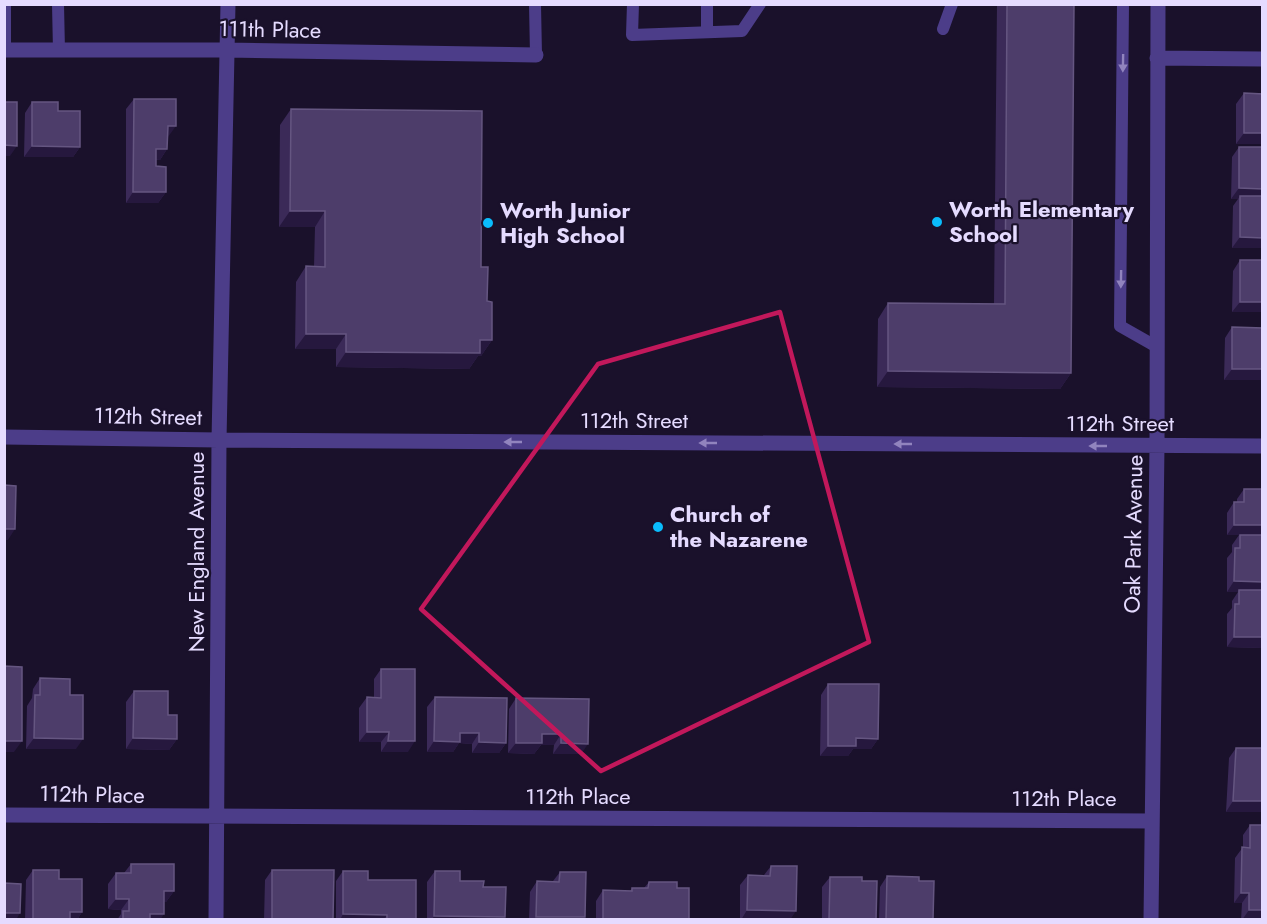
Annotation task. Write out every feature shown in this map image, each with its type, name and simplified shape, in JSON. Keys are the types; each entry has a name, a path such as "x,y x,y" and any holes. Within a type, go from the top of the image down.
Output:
{"street":[{"name":"New England Avenue","path":"216,920 219,440 228,4"},
{"name":"Oak Park Avenue","path":"1151,920 1158,4"},
{"name":"111th Place","path":"5,50 227,50 536,55"},
{"path":"1157,58 1263,59"},
{"name":"112th Street","path":"4,437 1263,446"},
{"name":"112th Place","path":"4,815 217,818 1151,820"}],"lane":[{"path":"5,4 5,50"},
{"path":"58,4 59,51"},
{"path":"535,4 536,55"},
{"path":"633,4 632,35 742,31 760,4"},
{"path":"707,4 707,32"},
{"path":"943,29 952,4"},
{"path":"1123,4 1120,326 1156,347"}],"highlighted area":[{"path":"780,312 869,642 601,771 421,609 598,364"}],"building":[{"path":"1007,4 1074,4 1071,373 888,371 888,303 1005,304"},
{"path":"1244,93 1263,94 1263,133 1244,133"},
{"path":"134,99 176,99 176,126 168,126 167,149 156,149 156,166 166,167 166,192 133,192"},
{"path":"4,102 17,102 17,146 4,145"},
{"path":"32,102 58,102 58,111 80,111 80,147 32,146"},
{"path":"291,109 482,111 481,267 488,267 487,301 492,302 492,340 480,340 480,353 346,352 346,334 306,334 306,266 325,267 325,211 290,211"},
{"path":"1239,147 1263,147 1263,189 1239,188"},
{"path":"1240,196 1263,196 1263,238 1240,237"},
{"path":"1240,260 1263,260 1263,302 1240,302"},
{"path":"1232,327 1263,328 1263,369 1232,369"},
{"path":"4,485 16,486 15,529 4,529"},
{"path":"1244,489 1263,489 1263,525 1234,525 1234,502 1244,502"},
{"path":"1240,535 1263,535 1263,582 1234,581 1235,548 1240,548"},
{"path":"1239,590 1263,590 1263,637 1234,637 1235,604 1239,604"},
{"path":"4,666 22,667 22,741 4,741"},
{"path":"381,669 415,669 415,741 388,741 389,732 367,732 367,697 381,698"},
{"path":"40,678 70,679 70,695 83,695 83,739 34,738 35,695 40,695"},
{"path":"828,684 879,684 878,739 856,738 856,746 828,746"},
{"path":"134,691 168,691 168,715 177,715 177,739 133,738"},
{"path":"435,697 507,698 506,743 479,742 479,733 460,733 460,742 434,741"},
{"path":"516,698 589,699 588,744 561,743 561,734 542,734 542,743 516,743"},
{"path":"1236,748 1263,748 1263,801 1233,801"},
{"path":"1250,825 1263,825 1263,910 1249,910 1249,893 1241,893 1242,847 1250,848"},
{"path":"131,864 174,864 174,891 164,891 164,914 150,914 150,920 123,920 123,911 129,911 129,899 116,899 116,873 131,873"},
{"path":"771,866 797,866 796,911 747,910 748,875 770,876"},
{"path":"33,870 59,870 59,879 82,879 82,912 70,912 70,920 33,920"},
{"path":"272,870 334,870 333,920 272,920"},
{"path":"343,871 368,871 368,880 416,880 416,920 387,920 387,915 343,914"},
{"path":"435,871 460,871 460,881 484,881 483,887 506,887 505,917 434,916"},
{"path":"560,872 586,872 585,917 536,917 537,881 559,882"},
{"path":"887,876 919,877 919,881 934,881 933,920 886,920"},
{"path":"830,877 862,877 862,881 877,881 876,920 829,920"},
{"path":"649,882 677,882 677,888 689,888 689,920 603,920 603,890 632,891 632,888 648,888"},
{"path":"4,883 21,884 20,913 4,913"}],"place":[{"name":"Worth Elementary School","path":"937,222"},
{"name":"Worth Junior High School","path":"488,223"},
{"name":"Church of the Nazarene","path":"658,527"}]}
